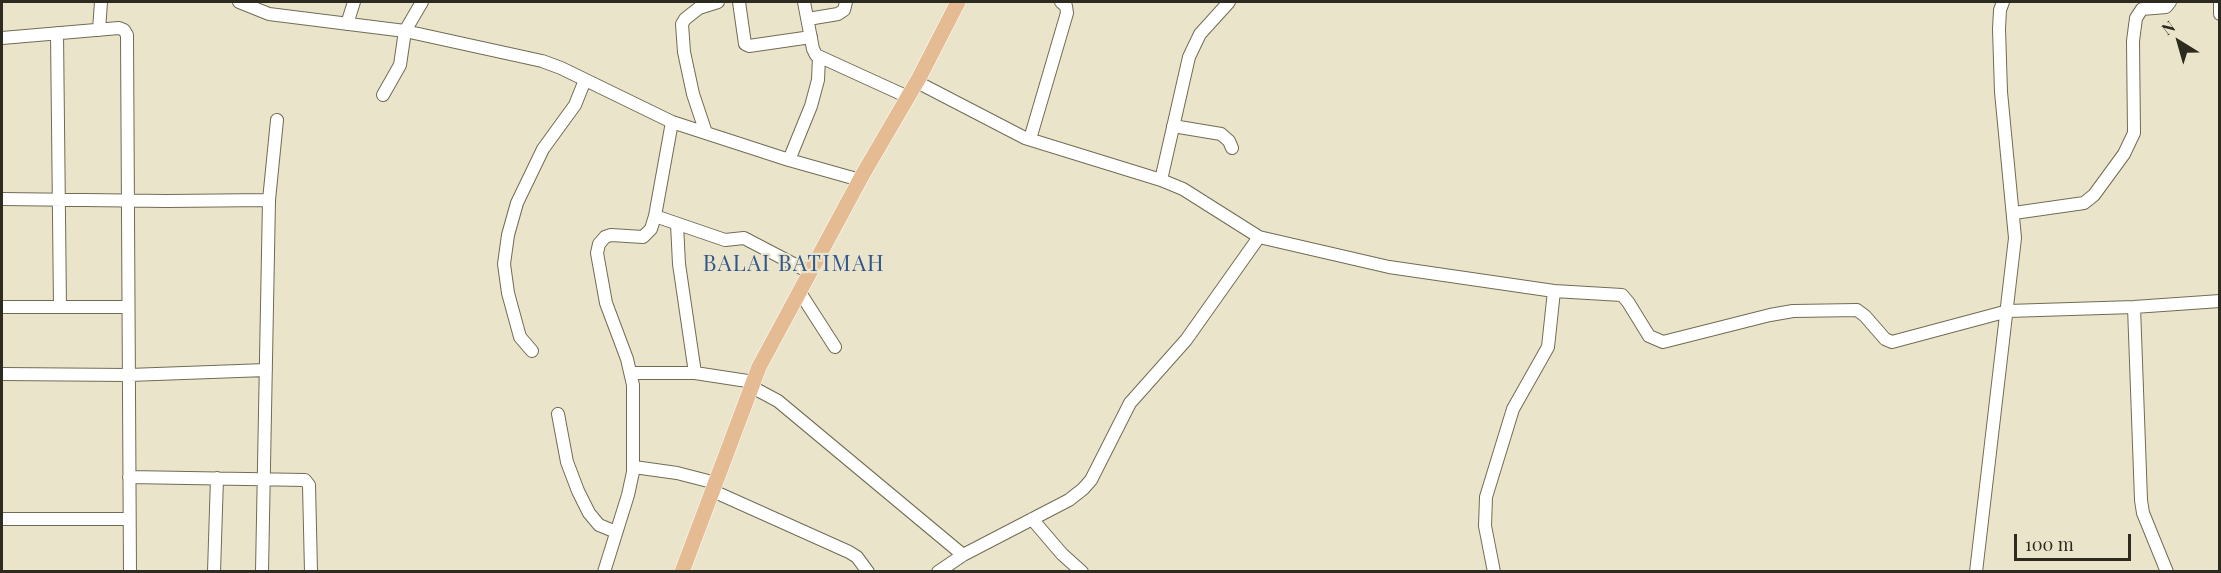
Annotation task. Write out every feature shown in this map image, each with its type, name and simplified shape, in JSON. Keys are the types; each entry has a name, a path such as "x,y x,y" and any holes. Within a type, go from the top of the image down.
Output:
{"main road":[{"path":"682,572 753,384 772,341 860,180 917,82 958,2"}],"street":[{"path":"99,30 101,2"},
{"path":"239,2 269,14 405,31 542,61 672,122 789,160 860,180"},
{"path":"347,24 354,2"},
{"path":"383,94 400,65 405,31 422,2"},
{"path":"706,133 693,94 682,24 685,18 699,8 718,2"},
{"path":"739,2 745,44 749,46 811,37"},
{"path":"804,2 814,52 819,57 908,97"},
{"path":"808,19 838,14 844,10 846,2"},
{"path":"1030,139 1067,13 1066,6 1061,2"},
{"path":"1161,180 1188,57 1200,34 1229,2"},
{"path":"1976,572 2015,238 2001,93 1999,29 2003,2"},
{"path":"2014,213 2084,203 2094,195 2124,154 2134,133 2133,41 2136,18 2142,9 2166,7 2170,2"},
{"path":"2220,3 2220,14"},
{"path":"2,38 122,28 127,35 130,572"},
{"path":"57,33 60,307"},
{"path":"789,160 811,106 818,80 819,57"},
{"path":"532,351 520,337 508,292 504,264 508,235 517,203 543,149 575,105 585,80"},
{"path":"917,82 1030,139 1161,180 1197,197 1259,237 1379,265 1554,291 1622,295 1649,336 1663,342 1782,312 1851,309 1865,316 1885,339 1892,342 2008,311 2134,307 2220,301"},
{"path":"262,572 269,200 277,120"},
{"path":"604,572 628,495 634,467 633,385 631,372 606,303 597,253 601,240 608,235 639,237 646,235 651,229 672,122"},
{"path":"1173,126 1221,134 1229,141 1232,148"},
{"path":"2,199 269,200"},
{"path":"655,216 725,240 744,238 809,272"},
{"path":"677,224 679,264 695,373"},
{"path":"938,572 963,555 1076,496 1091,480 1130,403 1186,340 1259,237"},
{"path":"799,291 836,347"},
{"path":"1494,572 1485,526 1486,497 1514,409 1548,346 1554,291"},
{"path":"2,307 128,307"},
{"path":"2134,307 2140,494 2143,513 2167,572"},
{"path":"2,374 129,375 266,370"},
{"path":"631,372 695,373 753,384 778,401 963,555"},
{"path":"558,414 567,462 578,491 589,513 599,525 616,532"},
{"path":"634,467 669,471 714,487 849,552 857,557 868,572"},
{"path":"129,477 302,479 308,482 310,572"},
{"path":"214,572 217,478"},
{"path":"2,519 129,519"},
{"path":"1032,519 1062,554 1082,572"}],"district":[{"name":"BALAI BATIMAH","path":"794,264"}]}
